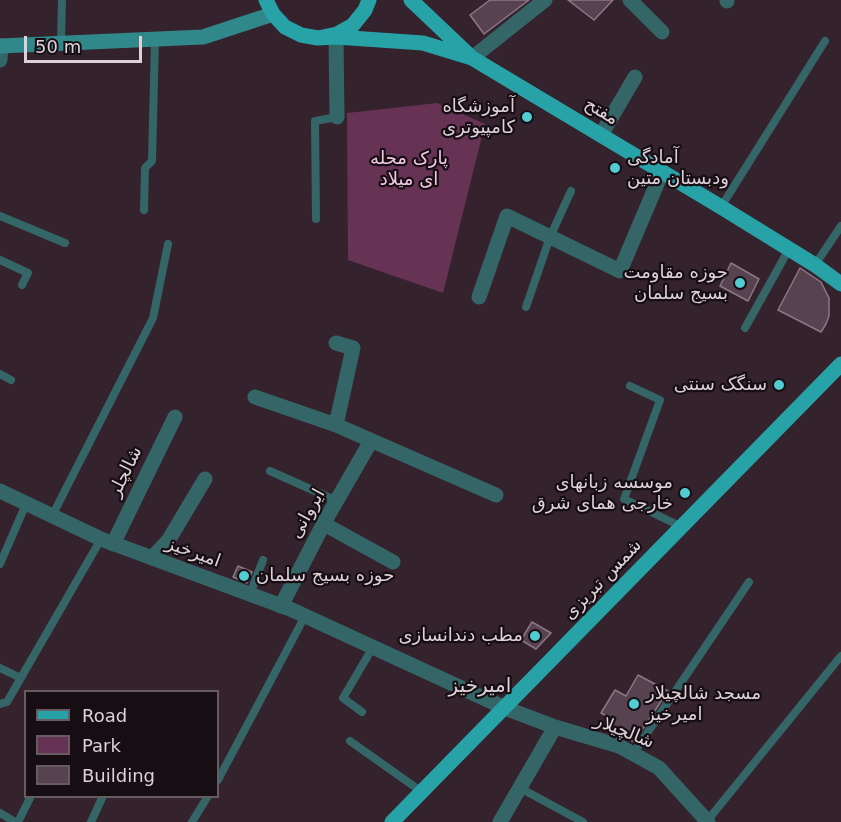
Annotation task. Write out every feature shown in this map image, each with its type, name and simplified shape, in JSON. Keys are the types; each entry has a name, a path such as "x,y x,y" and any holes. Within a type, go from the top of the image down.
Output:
{"main road":[{"path":"0,51 60,43 203,37 270,7 285,27 301,35 318,38 337,34 353,25 365,10 369,0"},
{"path":"411,0 472,58"},
{"name":"مفتح","path":"318,38 336,37 423,43 472,58 721,207 839,281"},
{"name":"شمس تبریزی","path":"392,822 841,364"}],"street":[{"path":"472,58 545,0"},
{"path":"630,0 662,32"},
{"path":"336,37 337,117"},
{"path":"601,135 635,77"},
{"path":"479,297 507,216 620,272 662,172"},
{"path":"336,343 354,348 336,425"},
{"path":"255,397 336,425 496,495"},
{"name":"شالچلر","path":"107,541 175,417"},
{"name":"ایروانی","path":"281,606 371,441"},
{"path":"152,558 168,541 206,479"},
{"name":"امیرخیز","path":"0,491 107,541 281,606 505,708"},
{"path":"324,524 393,562"},
{"name":"شالچیلار","path":"505,708 555,727 619,746 659,768 707,822"},
{"path":"500,822 555,727"}],"lane":[{"path":"60,43 62,0"},
{"path":"144,210 145,168 152,161 155,39"},
{"path":"721,207 825,41"},
{"path":"316,219 315,121 337,117"},
{"path":"526,307 550,237 572,191"},
{"path":"0,216 65,243"},
{"path":"815,265 841,226"},
{"path":"52,516 153,318 168,244"},
{"path":"745,328 789,249"},
{"path":"0,260 28,273 22,285"},
{"path":"0,374 11,380"},
{"path":"630,387 660,400 624,499 682,526"},
{"path":"270,471 337,501"},
{"path":"0,564 26,504"},
{"path":"0,704 7,702 107,541"},
{"path":"250,594 263,560"},
{"path":"633,754 748,582"},
{"path":"219,778 304,616"},
{"path":"362,712 343,698 373,647"},
{"path":"707,822 841,656"},
{"path":"0,668 21,678"},
{"path":"351,741 422,792"},
{"path":"520,788 583,822"},
{"path":"0,813 16,822 30,798"},
{"path":"91,822 102,798"},
{"path":"192,822 207,798"}],"green space":[{"name":"پارک محله ای میلاد","path":"437,103 485,124 443,293 348,260 347,113"}],"building":[{"path":"490,0 529,0 484,34 470,15"},
{"path":"568,0 613,0 594,20"},
{"name":"حوزه مقاومت بسیج سلمان","path":"731,263 759,279 748,301 720,286"},
{"path":"800,268 821,282 829,298 829,316 821,332 778,310"},
{"name":"حوزه بسیج سلمان","path":"238,566 252,572 247,583 233,577"},
{"name":"مطب دندانسازی","path":"532,622 551,633 536,649 521,640"},
{"name":"مسجد شالچیلار امیرخیز","path":"638,675 668,691 634,742 608,727 612,719 601,713 615,690 626,696"}],"place":[{"name":"آموزشگاه کامپیوتری","path":"527,117"},
{"name":"آمادگی ودبستان متین","path":"615,168"},
{"name":"حوزه مقاومت بسیج سلمان","path":"740,283"},
{"name":"سنگک سنتی","path":"779,385"},
{"name":"موسسه زبانهای خارجی همای شرق","path":"685,493"},
{"name":"حوزه بسیج سلمان","path":"244,576"},
{"name":"مطب دندانسازی","path":"535,636"},
{"name":"مسجد شالچیلار امیرخیز","path":"634,704"}],"district":[{"name":"امیرخیز","path":"480,687"}]}
